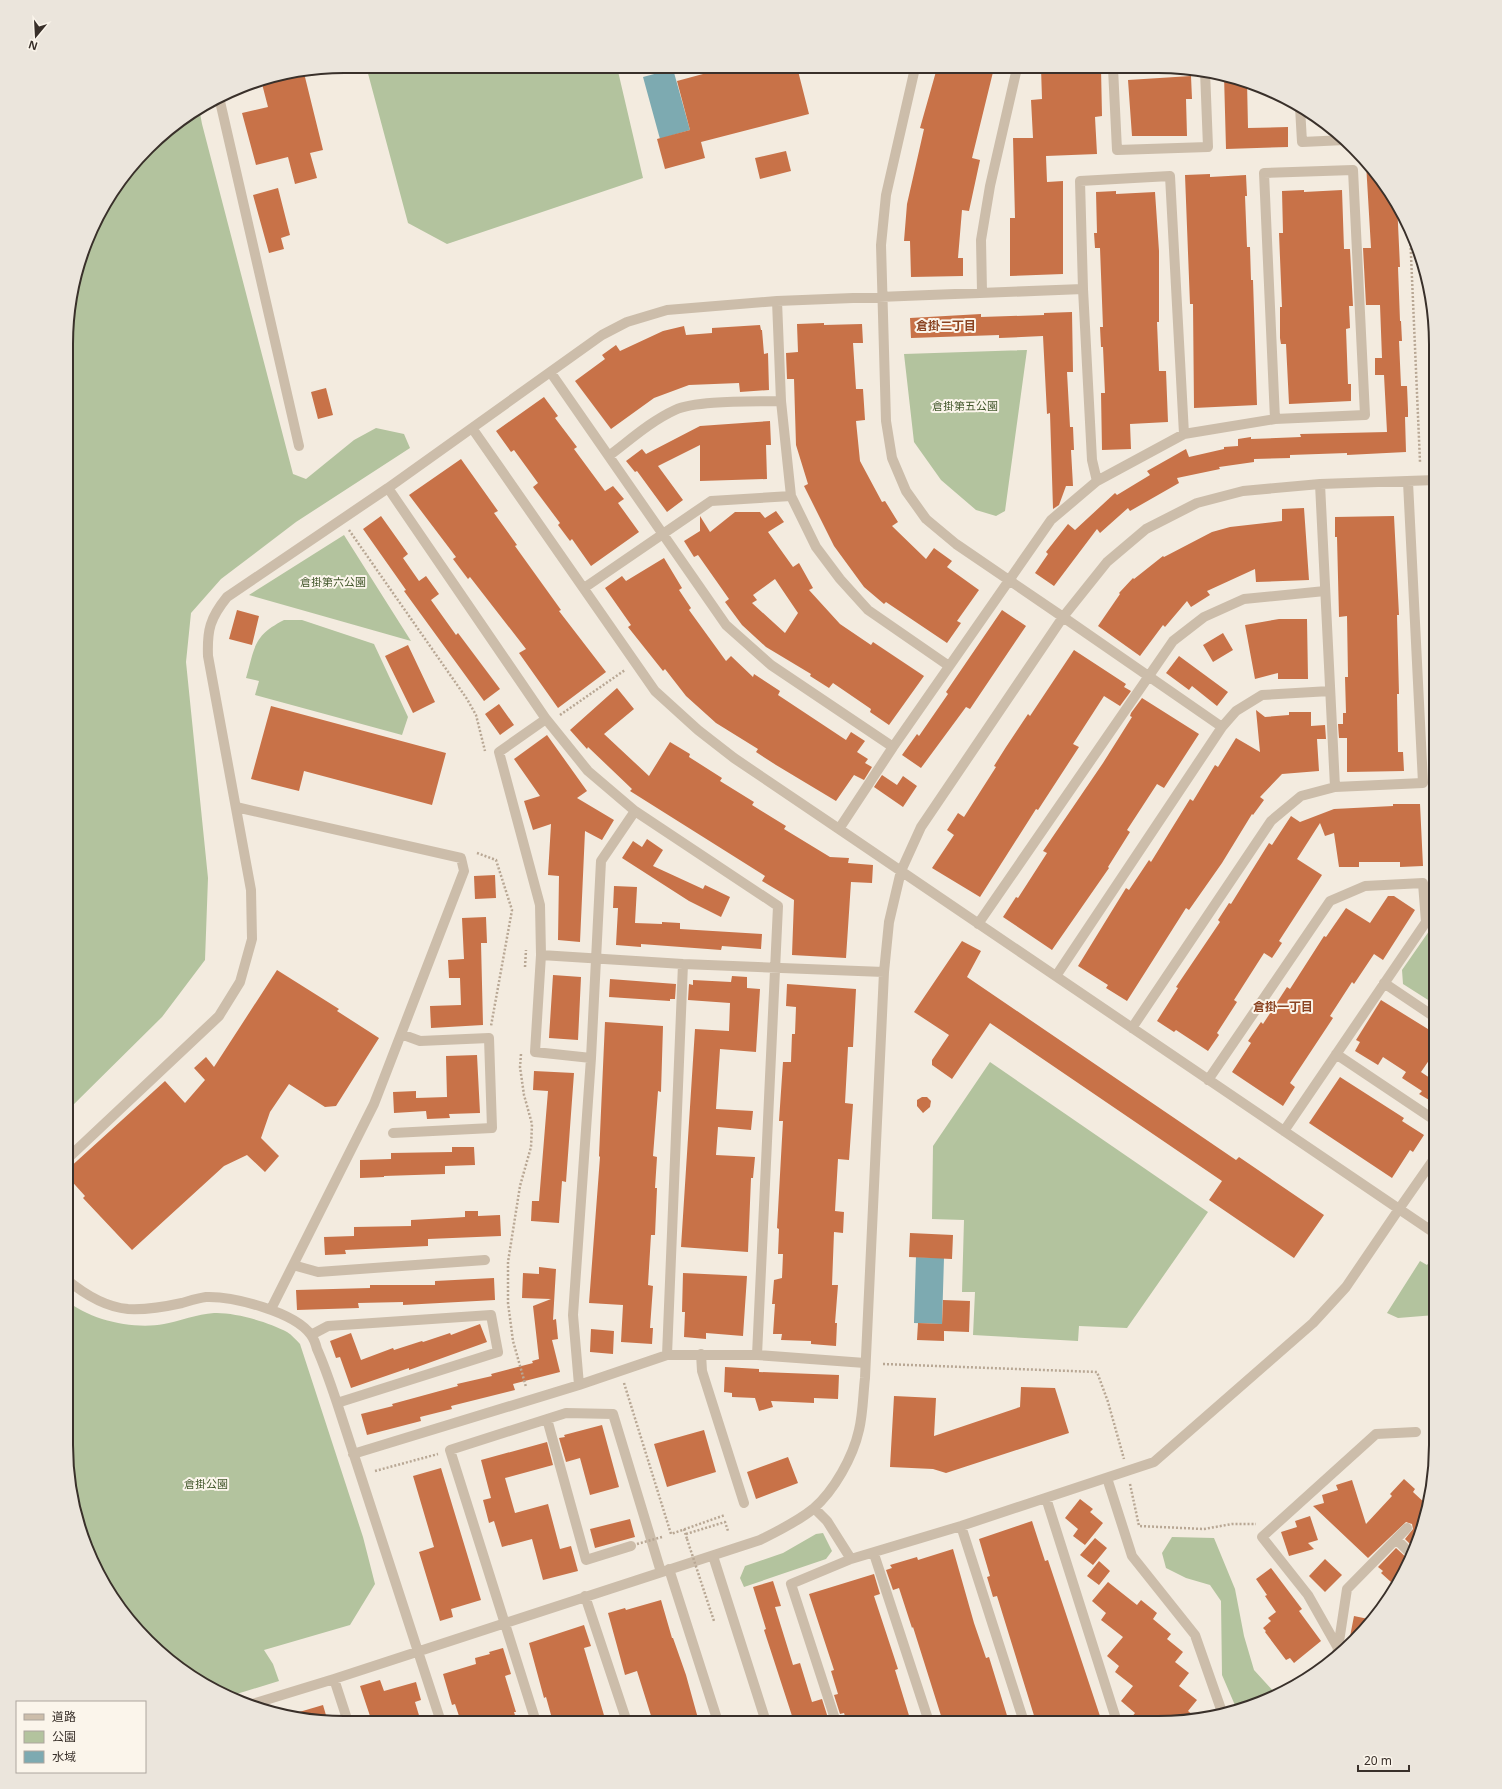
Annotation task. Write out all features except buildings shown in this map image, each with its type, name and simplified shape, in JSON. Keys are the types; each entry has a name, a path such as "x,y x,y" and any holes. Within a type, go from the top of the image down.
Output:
{"street":[{"path":"914,73 886,195 881,245 886,422 892,458 906,491 926,519 956,544 1222,727"},
{"path":"982,292 981,240 990,186 1016,73"},
{"path":"1113,73 1116,150 1208,147 1205,77"},
{"path":"220,103 299,446"},
{"path":"1300,114 1302,142 1337,140"},
{"path":"839,829 893,747 1051,520 1096,481 1184,434 1275,419 1365,414 1353,170 1264,173 1275,419"},
{"path":"1096,481 1092,460 1083,288 1080,181 1170,176 1184,434"},
{"path":"73,1153 219,1016 240,982 252,940 251,890 208,656 207,640 210,623 216,611 227,597 388,488 551,373 602,335 627,322 668,310 777,301 1083,288"},
{"path":"777,301 781,401 791,496 816,547 840,579 868,610 949,666"},
{"path":"551,373 610,455 662,534 726,625 771,665 893,747"},
{"path":"610,455 655,422 676,409 702,404 781,401"},
{"path":"472,428 655,691 704,735 734,758 1429,1229"},
{"path":"258,1702 334,1679 504,1622 760,1540 784,1528 814,1508 833,1486 845,1466 859,1430 865,1363 884,972 889,922 901,871 921,827 1064,617 1107,562 1146,529 1197,504 1243,490 1320,484 1429,480"},
{"path":"1132,1028 1271,821 1301,796 1335,787 1423,783 1408,482"},
{"path":"1320,484 1335,787"},
{"path":"388,488 547,721 588,771 635,811 778,906 757,1355"},
{"path":"584,588 711,501 791,496"},
{"path":"978,924 1148,675 1173,641 1204,617 1244,599 1325,592"},
{"path":"1056,976 1222,727 1236,712 1262,696 1330,691"},
{"path":"547,721 499,752 540,905 541,955 535,1052 591,1058"},
{"path":"236,807 461,858 464,871 374,1104 271,1309"},
{"path":"579,1385 573,1315 591,1058 601,861 635,811"},
{"path":"1208,1080 1330,901 1364,886 1423,883 1426,922 1284,1131"},
{"path":"541,955 683,964 884,972"},
{"path":"667,1355 683,964"},
{"path":"1384,983 1429,1013"},
{"path":"393,1133 492,1128 489,1038 420,1041 401,1034"},
{"path":"1336,1054 1429,1116"},
{"path":"834,1716 791,1584 851,1559 874,1554 1154,1462 1313,1323 1346,1287 1429,1166"},
{"path":"293,1265 318,1272 485,1260"},
{"path":"73,1284 103,1303 127,1309 156,1309 204,1297 222,1298 271,1309 293,1320 311,1335 321,1357 337,1403 439,1716"},
{"path":"311,1335 328,1326 491,1315 498,1352 337,1403"},
{"path":"701,1354 702,1371 744,1503"},
{"path":"353,1454 579,1385 667,1355 757,1355 865,1363"},
{"path":"534,1716 450,1450 566,1413 613,1414 716,1716"},
{"path":"547,1419 586,1560 634,1545"},
{"path":"1337,1649 1308,1595 1262,1537 1376,1434 1416,1432"},
{"path":"1107,1478 1132,1556 1195,1635 1221,1709"},
{"path":"1046,1498 1115,1716"},
{"path":"814,1508 827,1521 851,1559"},
{"path":"961,1526 1022,1716"},
{"path":"1338,1648 1347,1589 1407,1528"},
{"path":"1396,1539 1407,1550"},
{"path":"874,1554 927,1716"},
{"path":"713,1556 764,1716"},
{"path":"585,1596 625,1716"},
{"path":"334,1679 346,1716"}],"path":[{"path":"1411,246 1420,462"},
{"path":"348,528 476,715 486,753"},
{"path":"547,721 627,669"},
{"path":"477,853 496,860 512,910 489,1038"},
{"path":"525,968 526,945"},
{"path":"521,1052 520,1067 524,1094 532,1124 531,1147 520,1186 508,1262 508,1303 513,1341 528,1394"},
{"path":"883,1364 1097,1372 1122,1449"},
{"path":"622,1379 671,1534"},
{"path":"375,1472 450,1450"},
{"path":"1129,1479 1139,1526 1204,1529 1232,1524 1259,1524"},
{"path":"634,1545 725,1515"},
{"path":"686,1534 725,1522 728,1531"},
{"path":"684,1529 714,1621"}],"green space":[{"path":"368,73 618,73 643,178 447,244 408,223"},
{"path":"200,115 293,474 306,479 354,440 376,428 404,434 410,448 296,522 221,579 191,613 186,662 208,878 205,960 162,1017 73,1105 73,344 75,309 87,257 109,209 129,179 152,152 179,129"},
{"name":"倉掛第五公園","path":"1027,350 1005,511 996,516 976,510 941,480 914,442 904,354"},
{"name":"倉掛第六公園","path":"344,535 411,641 249,595"},
{"path":"284,620 302,620 374,644 408,717 402,735 255,695 259,681 246,678 254,650 257,643 266,631"},
{"path":"1429,931 1429,1001 1403,984 1402,970"},
{"path":"990,1062 1208,1212 1127,1328 1079,1326 1078,1341 973,1335 975,1292 962,1292 964,1220 932,1219 933,1146"},
{"path":"1420,1261 1427,1265 1429,1262 1429,1315 1398,1318 1387,1313"},
{"name":"倉掛公園","path":"73,1305 99,1318 112,1322 139,1326 164,1324 214,1313 231,1314 261,1321 280,1328 289,1333 300,1344 363,1537 375,1584 350,1625 264,1650 273,1664 279,1681 237,1694 209,1680 179,1660 152,1637 129,1610 109,1580 87,1532 75,1480 73,1445"},
{"path":"823,1533 832,1551 826,1559 744,1587 740,1578 745,1566 783,1553 816,1534"},
{"path":"1172,1537 1214,1538 1235,1589 1244,1636 1254,1670 1273,1690 1235,1705 1222,1675 1221,1601 1210,1585 1186,1578 1166,1568 1162,1553"}],"water":[{"path":"658,73 674,73 690,130 660,139 643,77"},
{"path":"916,1257 944,1258 942,1324 914,1323"}],"district":[{"name":"倉掛二丁目","path":"946,326"},
{"name":"倉掛一丁目","path":"1283,1007"}]}
